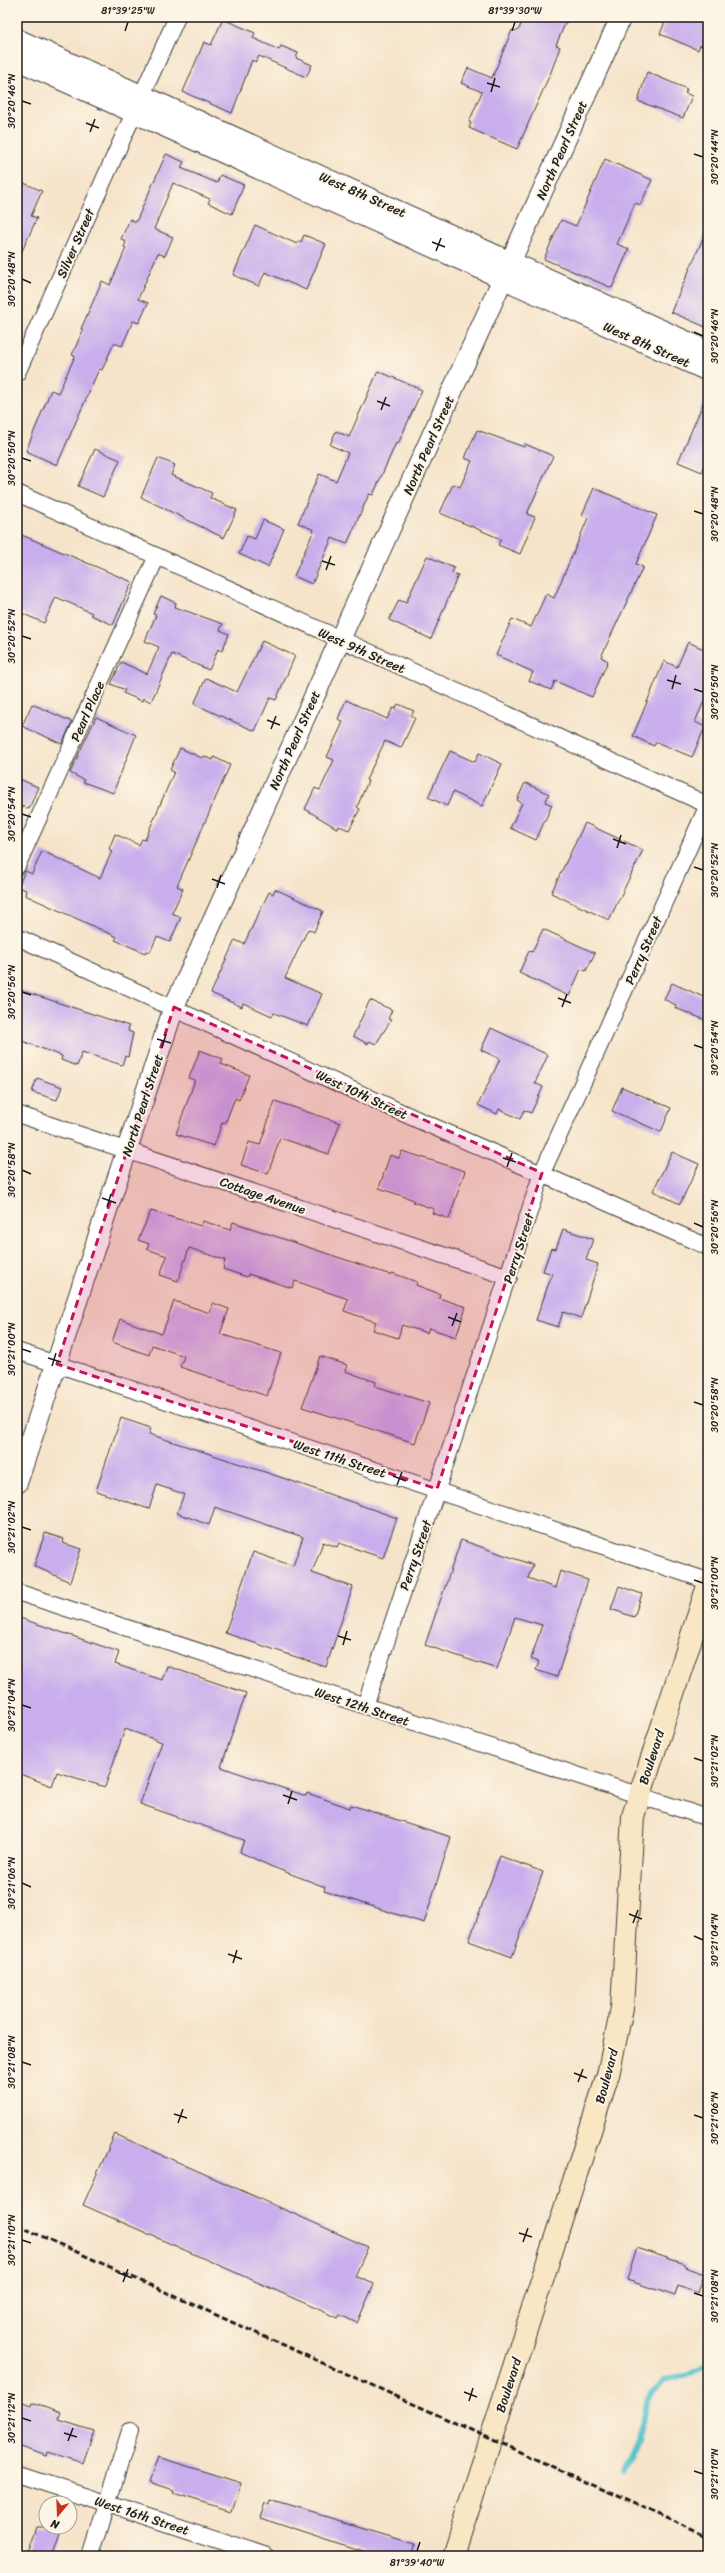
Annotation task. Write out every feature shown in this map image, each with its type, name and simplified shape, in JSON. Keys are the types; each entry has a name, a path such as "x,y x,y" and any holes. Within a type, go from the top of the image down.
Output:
{"main road":[{"name":"Boulevard","path":"453,2556 608,2075 622,2008 633,1816 638,1796 708,1586"}],"street":[{"path":"142,95 177,17"},
{"name":"North Pearl Street","path":"17,1483 174,1007 621,17"},
{"name":"West 8th Street","path":"17,38 142,95 506,270 708,371"},
{"name":"West 8th Street","path":"17,60 134,113 506,270 708,351"},
{"name":"Silver Street","path":"17,373 134,113"},
{"name":"West 9th Street","path":"17,493 708,805"},
{"name":"Pearl Place","path":"17,866 157,556"},
{"name":"Perry Street","path":"365,1706 509,1277 542,1173 708,805"},
{"name":"West 10th Street","path":"17,937 174,1007 416,1119 708,1247"},
{"name":"Cottage Avenue","path":"17,1114 128,1149 509,1277"},
{"name":"West 11th Street","path":"17,1351 708,1581"},
{"name":"West 12th Street","path":"17,1592 708,1818"},
{"path":"90,2556 108,2504 130,2431"},
{"name":"West 16th Street","path":"17,2474 267,2556"}],"highlighted area":[{"path":"174,1007 542,1173 437,1489 57,1364"}],"building":[{"path":"524,17 568,17 556,45 560,47 551,72 517,149 469,128 471,123 469,122 482,92 461,83 468,68 492,78 512,30 517,31 519,29"},
{"path":"667,17 692,17 708,24 708,48 700,45 698,50 660,34"},
{"path":"223,19 255,33 253,38 279,50 281,46 298,53 296,58 312,65 306,77 259,56 256,62 252,60 232,113 183,92 204,42 211,45"},
{"path":"647,72 687,89 685,93 692,96 683,118 638,101"},
{"path":"166,154 184,162 181,168 217,183 220,175 244,185 232,214 208,203 210,199 173,183 154,229 173,237 165,256 158,253 138,299 148,303 139,323 133,321 122,346 114,343 102,370 99,369 57,465 26,451 51,390 58,393 75,356 72,355 83,330 81,329 102,281 110,285 126,248 124,247 126,242 121,239 130,219 136,222"},
{"path":"605,159 652,180 640,205 635,203 617,244 629,249 612,288 544,259 561,220 576,226"},
{"path":"17,180 42,191 31,216 37,218 17,262"},
{"path":"255,225 297,244 298,241 301,242 304,235 326,244 306,290 265,272 259,286 233,275"},
{"path":"708,227 708,328 671,312"},
{"path":"378,371 422,390 373,495 369,494 347,544 332,538 312,584 294,576 314,530 298,523 319,474 336,481 348,453 330,445 336,431 349,437"},
{"path":"708,392 708,458 702,472 678,462"},
{"path":"477,430 524,447 525,444 553,456 527,514 535,517 520,554 498,545 501,539 440,513 453,484 460,487 472,461 465,458"},
{"path":"95,449 120,460 103,497 78,486"},
{"path":"158,458 175,465 171,475 212,493 210,498 237,510 224,538 141,497"},
{"path":"594,488 657,515 636,564 643,567 601,657 608,661 592,697 555,681 551,690 529,681 533,672 496,655 512,619 531,627 546,594 554,598 588,518 582,515"},
{"path":"263,520 284,529 268,567 239,554 247,536 255,539"},
{"path":"17,533 132,582 113,625 91,615 92,613 56,597 44,623 17,611"},
{"path":"427,556 454,568 452,573 458,575 431,639 389,620 399,600 406,603"},
{"path":"161,596 176,603 175,607 223,624 220,630 229,634 222,651 218,649 209,670 172,654 151,702 143,698 142,701 123,693 125,690 111,684 121,662 147,674 159,647 145,641 156,615 153,614"},
{"path":"262,641 295,656 276,700 270,698 255,731 194,704 206,678 237,692"},
{"path":"688,642 708,651 708,692 695,722 705,727 692,757 656,742 654,746 633,736 664,661 677,667"},
{"path":"346,700 387,719 393,708 395,709 398,704 414,711 411,716 415,718 401,748 385,741 366,780 368,781 357,807 360,809 349,830 339,826 338,829 305,809 315,788 320,790 334,760 327,757 343,722 338,719"},
{"path":"32,704 72,722 62,744 22,726"},
{"path":"96,717 136,735 113,793 83,782 84,780 70,773"},
{"path":"180,748 202,758 203,756 213,760 214,757 230,765 177,886 183,889 172,913 181,917 170,942 157,937 150,952 146,951 145,953 115,940 117,937 25,895 26,890 18,887 25,871 32,874 42,851 100,878 112,851 109,849 115,834 139,845 142,839 145,840 174,772 170,770"},
{"path":"450,751 475,762 479,753 502,764 482,806 453,792 447,806 428,797"},
{"path":"17,778 38,787 29,809 17,804"},
{"path":"525,783 549,794 545,802 552,805 536,840 510,828 522,803 517,800"},
{"path":"585,823 643,850 609,920 551,893"},
{"path":"275,889 323,911 314,932 308,929 285,978 322,994 308,1026 274,1013 272,1016 243,1003 242,1007 211,993 235,940 244,944 269,892 273,894"},
{"path":"543,929 595,953 586,971 581,969 569,996 519,973 529,951 532,952"},
{"path":"672,983 708,999 708,1021 675,1008 676,1005 664,999"},
{"path":"17,989 129,1026 128,1031 133,1033 128,1057 125,1056 122,1065 82,1052 77,1066 61,1060 62,1056 17,1039"},
{"path":"370,1000 392,1010 388,1019 391,1020 376,1044 369,1041 368,1044 353,1036"},
{"path":"491,1028 548,1055 535,1083 543,1087 531,1113 524,1110 520,1119 499,1109 497,1114 478,1105 500,1059 481,1050"},
{"path":"200,1050 223,1059 221,1064 249,1075 239,1100 235,1098 225,1124 222,1123 214,1146 176,1134 195,1080 189,1078"},
{"path":"37,1078 62,1087 57,1100 32,1092"},
{"path":"622,1087 671,1108 661,1132 612,1111"},
{"path":"275,1101 340,1123 329,1154 280,1138 268,1174 241,1165 249,1142 260,1145"},
{"path":"402,1151 465,1171 449,1219 432,1213 434,1209 413,1202 414,1200 379,1188 390,1155 399,1158"},
{"path":"672,1152 699,1164 680,1204 653,1191"},
{"path":"151,1211 201,1226 203,1221 230,1230 233,1222 391,1275 392,1273 417,1282 416,1285 440,1294 439,1298 466,1307 456,1337 429,1328 427,1333 402,1325 398,1338 373,1330 376,1322 344,1311 348,1299 295,1281 292,1288 248,1274 247,1277 223,1269 225,1260 189,1248 178,1281 160,1275 167,1256 147,1249 149,1244 138,1240"},
{"path":"563,1229 593,1239 586,1260 598,1264 581,1318 563,1312 558,1327 536,1320 552,1274 543,1271 551,1248 556,1249"},
{"path":"174,1301 210,1313 213,1303 229,1309 220,1334 281,1353 267,1396 180,1367 184,1356 152,1345 149,1355 112,1342 120,1319 162,1334"},
{"path":"320,1356 347,1365 345,1371 376,1382 375,1386 429,1403 415,1443 302,1407"},
{"path":"121,1418 151,1428 149,1434 286,1479 397,1518 383,1558 339,1543 337,1547 323,1542 312,1573 353,1587 326,1667 225,1633 253,1552 293,1566 303,1537 215,1507 209,1525 177,1513 184,1494 157,1485 149,1509 96,1491"},
{"path":"45,1533 64,1539 63,1543 81,1549 70,1582 34,1566"},
{"path":"461,1540 533,1565 528,1578 555,1588 560,1571 588,1580 557,1677 536,1670 539,1662 531,1659 542,1625 515,1617 497,1669 425,1645"},
{"path":"619,1586 642,1594 634,1617 611,1609"},
{"path":"17,1617 119,1652 115,1664 162,1680 167,1666 246,1693 221,1767 306,1796 307,1793 350,1808 351,1805 451,1837 424,1923 324,1891 325,1887 270,1866 240,1852 244,1840 140,1804 162,1742 125,1729 105,1787 57,1772 52,1786 17,1773"},
{"path":"500,1856 543,1872 512,1957 469,1941"},
{"path":"115,2134 368,2247 355,2276 374,2284 357,2323 340,2315 338,2318 83,2205"},
{"path":"637,2248 685,2264 687,2268 704,2274 698,2293 678,2286 675,2296 627,2280"},
{"path":"17,2400 31,2405 32,2402 61,2412 59,2420 94,2431 83,2463 48,2452 47,2456 17,2446"},
{"path":"158,2457 241,2483 232,2511 173,2493 174,2490 149,2482"},
{"path":"270,2500 415,2543 411,2556 375,2556 260,2518 265,2503 269,2505"},
{"path":"36,2527 38,2527 38,2535 59,2535 52,2556 26,2556"}],"waterway":[{"path":"624,2470 637,2442 650,2394 665,2380 689,2374 708,2364"}],"railway":[{"path":"17,2225 708,2537"}]}
